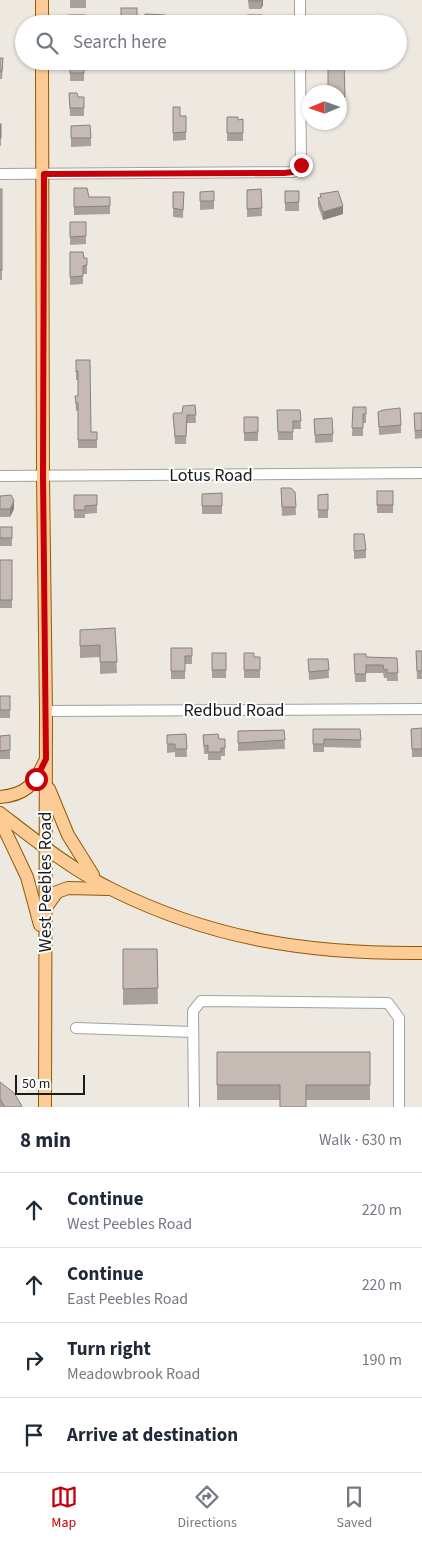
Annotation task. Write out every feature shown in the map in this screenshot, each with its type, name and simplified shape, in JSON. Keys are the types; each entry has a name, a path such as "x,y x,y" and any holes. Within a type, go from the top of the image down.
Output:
{"main road":[{"path":"42,0 42,15"},
{"name":"West Peebles Road","path":"42,70 44,174 43,476 46,711 45,1107"},
{"path":"0,797 15,795 26,789 36,779 46,759"},
{"path":"46,781 68,835 96,879"},
{"path":"0,813 46,848 112,889 168,914 236,937 295,948 359,954 422,953"},
{"path":"0,820 27,877 45,942"},
{"path":"45,908 57,892 68,888 112,889"}],"street":[{"path":"300,0 300,15"},
{"path":"0,174 293,172 301,165 300,70"},
{"name":"Lotus Road","path":"0,476 422,473"},
{"name":"Redbud Road","path":"46,711 422,708"},
{"path":"194,1107 193,1011 201,1001 388,1003 399,1018 399,1107"},
{"path":"76,1028 193,1032"}],"building":[{"path":"121,8 137,8 137,15 121,15"},
{"path":"0,58 3,58 2,71 0,71"},
{"path":"70,70 84,70 84,73 70,73"},
{"path":"328,70 344,70 345,85 328,85"},
{"path":"69,93 77,93 78,97 84,97 84,108 70,108"},
{"path":"173,107 180,107 180,116 186,116 186,132 173,133"},
{"path":"227,117 238,117 238,120 243,119 243,133 227,133"},
{"path":"90,125 91,138 71,138 71,126"},
{"path":"74,188 87,188 89,197 110,197 110,206 74,207"},
{"path":"0,189 2,189 2,270 0,270"},
{"path":"261,189 262,208 247,209 247,190"},
{"path":"214,191 214,201 200,201 200,192"},
{"path":"285,191 299,191 299,202 285,203"},
{"path":"338,191 343,206 323,212 318,198 321,197 320,194"},
{"path":"173,192 184,192 183,210 173,208"},
{"path":"70,222 86,222 86,236 70,237"},
{"path":"70,252 83,252 84,258 87,258 87,265 83,266 83,276 70,277"},
{"path":"76,360 90,360 91,432 97,432 97,440 78,440 78,403 76,403 75,396 78,396"},
{"path":"195,405 196,415 187,415 186,436 175,436 174,413 182,413 183,406"},
{"path":"353,407 366,407 366,414 363,414 363,428 352,428"},
{"path":"400,408 401,425 379,427 378,412"},
{"path":"277,410 300,410 301,421 293,421 293,432 278,432"},
{"path":"414,413 422,413 422,430 415,431"},
{"path":"244,417 258,417 258,432 244,433"},
{"path":"332,418 333,434 315,435 314,419"},
{"path":"281,488 291,488 295,492 296,507 282,507"},
{"path":"377,491 393,491 393,505 377,505"},
{"path":"222,493 222,506 202,506 202,494"},
{"path":"328,494 328,510 318,510 318,495"},
{"path":"11,495 14,501 10,509 0,509 0,496"},
{"path":"74,495 97,495 97,505 85,506 85,510 74,510"},
{"path":"0,527 12,527 12,538 0,538"},
{"path":"354,534 364,534 366,550 354,551"},
{"path":"0,560 12,560 12,600 0,600"},
{"path":"115,628 117,662 100,662 100,645 80,646 80,630"},
{"path":"171,648 192,648 192,656 185,656 185,671 171,671"},
{"path":"416,651 422,651 422,671 417,671"},
{"path":"212,653 226,653 226,670 212,670"},
{"path":"244,653 254,653 254,657 260,657 260,670 244,670"},
{"path":"354,654 366,654 366,657 397,658 398,673 387,673 387,669 384,670 383,665 366,665 366,674 355,674"},
{"path":"308,659 328,659 329,670 309,672"},
{"path":"0,696 10,696 10,710 0,710"},
{"path":"422,728 422,749 412,749 411,729"},
{"path":"313,729 360,729 361,740 324,739 324,744 313,744"},
{"path":"284,730 285,740 238,743 238,731"},
{"path":"186,734 187,749 175,749 175,744 167,744 167,735"},
{"path":"218,734 219,739 225,739 225,748 221,748 221,752 208,752 208,745 204,746 203,735"},
{"path":"10,735 10,750 0,751 0,736"},
{"path":"123,949 157,949 158,988 123,989"},
{"path":"217,1052 370,1052 370,1085 306,1085 306,1107 280,1107 280,1085 217,1085"},
{"path":"0,1082 14,1093 21,1107 5,1107 0,1099"}],"route":[{"path":"36,779 46,759 43,476 44,174 284,173 298,170 301,165"}]}
